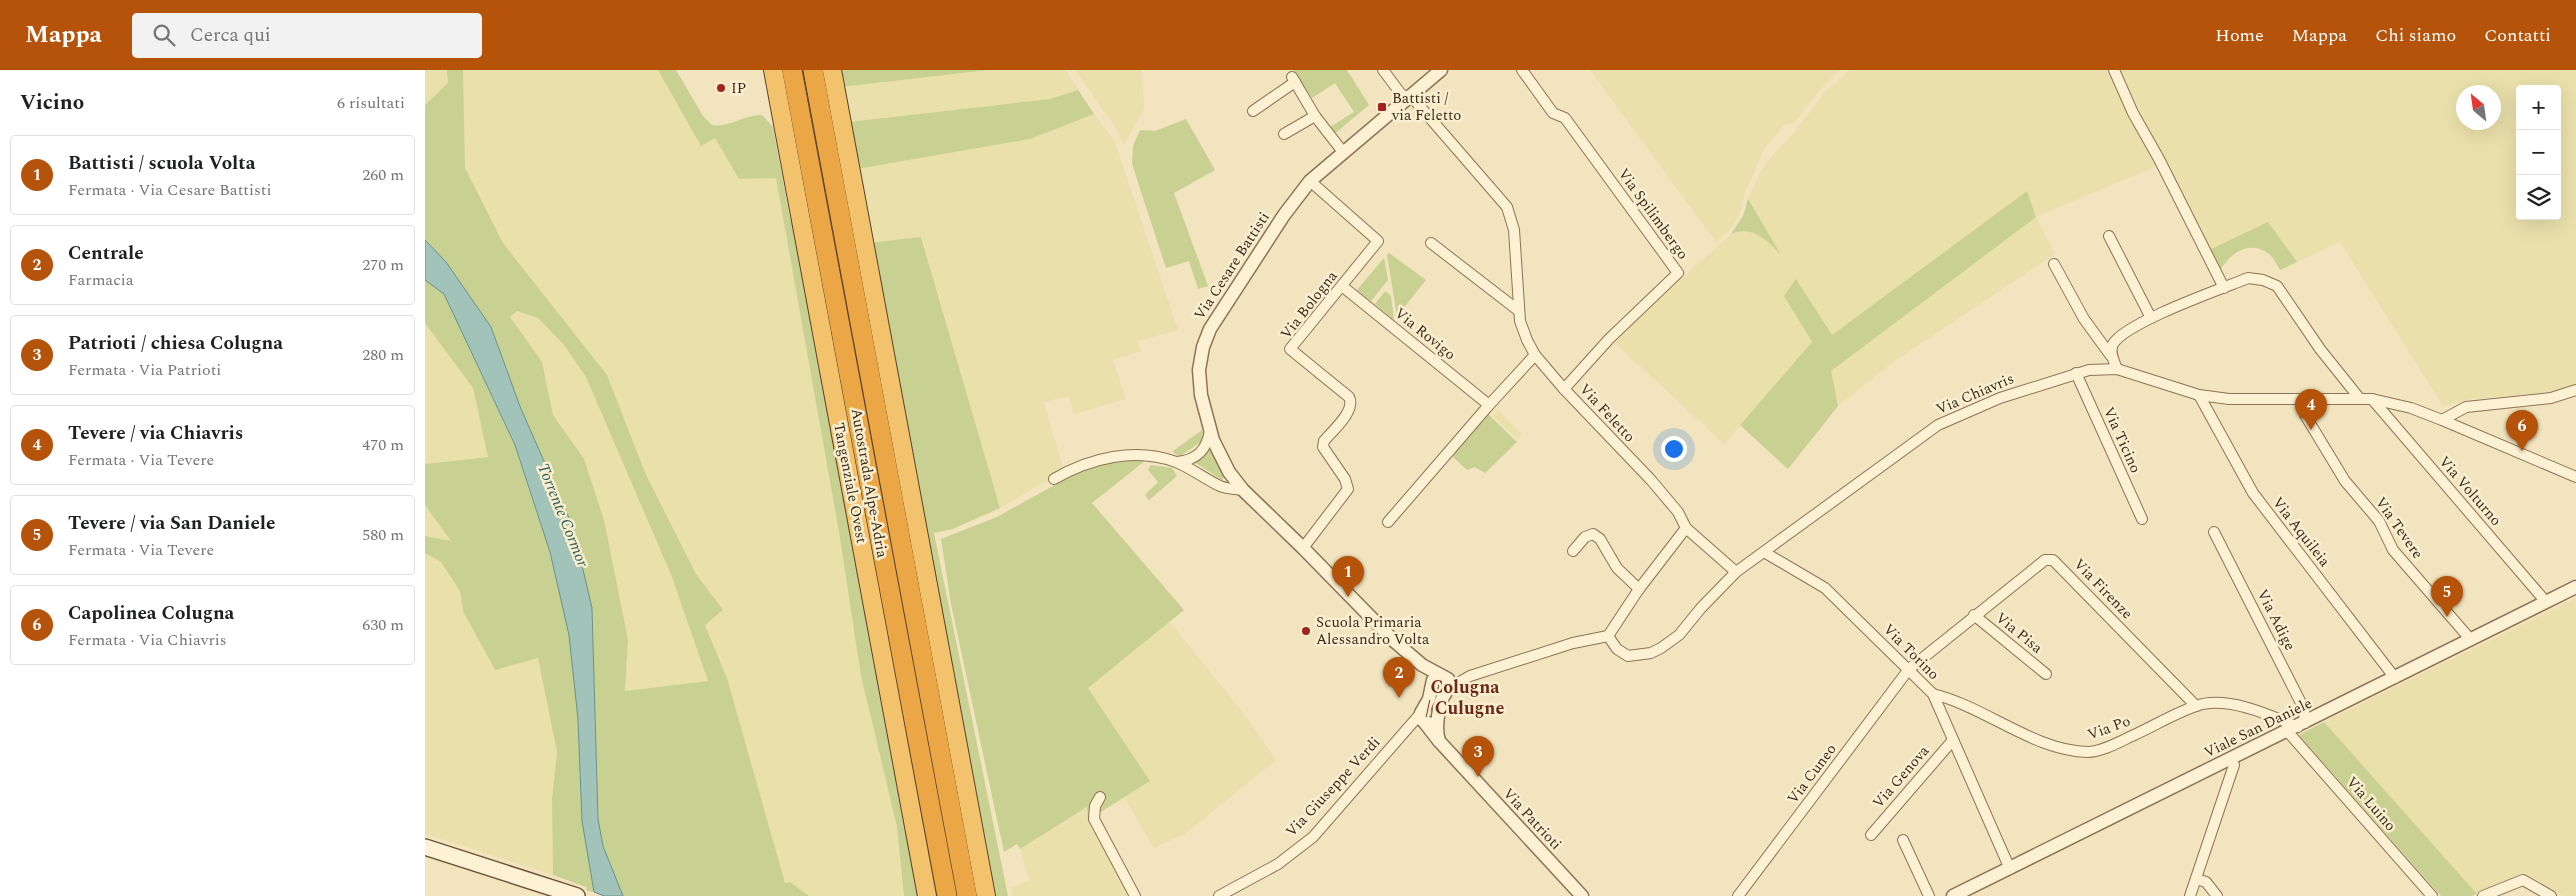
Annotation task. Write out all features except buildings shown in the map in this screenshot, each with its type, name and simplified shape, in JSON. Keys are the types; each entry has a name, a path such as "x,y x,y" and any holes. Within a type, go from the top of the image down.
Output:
{"highway":[{"name":"Tangenziale Ovest","path":"773,70 927,896"},
{"name":"Autostrada Alpe-Adria","path":"792,70 947,896"},
{"name":"Autostrada Alpe-Adria","path":"813,70 967,896"},
{"path":"832,70 986,896"}],"main road":[{"path":"425,847 577,896"}],"street":[{"path":"1383,70 1401,94 1409,97"},
{"name":"Via Cesare Battisti","path":"1441,70 1310,181 1284,215 1210,329 1203,347 1199,370 1201,395 1210,429 1219,452 1243,490 1393,640 1441,681"},
{"name":"Via Spilimbergo","path":"1522,70 1553,113 1565,118 1678,273 1609,339 1564,389"},
{"path":"2114,70 2133,113 2159,158 2224,288"},
{"path":"1253,110 1293,80 1315,116 1343,152"},
{"name":"Via Feletto","path":"1409,97 1507,207 1514,230 1519,311 1527,340 1535,355 1564,389 1651,480 1678,512 1686,528 1736,572"},
{"path":"1284,134 1315,116"},
{"name":"Via Bologna","path":"1303,548 1348,488 1345,479 1323,447 1325,441 1349,410 1351,402 1349,397 1290,350 1378,241 1376,237 1310,181"},
{"path":"2109,236 2151,318"},
{"path":"1431,244 1519,311"},
{"path":"2054,264 2084,319 2098,341 2111,356 2117,369"},
{"path":"2111,356 2113,344 2133,328 2151,318 2248,278 2263,280 2277,286 2320,349 2360,399"},
{"name":"Via Rovigo","path":"1342,286 1489,405"},
{"path":"1388,522 1535,355"},
{"name":"Via Chiavris","path":"1608,636 1624,654 1635,656 1667,645 1679,635 1701,608 1736,572 1938,425 2001,398 2076,373 2105,368 2117,369 2199,395 2253,400 2372,399 2411,408 2521,453 2576,478"},
{"name":"Via Ticino","path":"2076,373 2142,519"},
{"path":"2442,420 2466,406 2551,398 2576,390"},
{"name":"Via Aquileia","path":"2199,395 2253,494 2395,678"},
{"name":"Via Tevere","path":"2306,399 2305,415 2345,481 2379,521 2393,550 2471,640"},
{"name":"Via Volturno","path":"2372,399 2546,602"},
{"path":"1054,479 1073,468 1106,458 1149,457 1177,462 1188,461 1201,452 1208,442 1210,429"},
{"path":"1177,462 1221,486 1243,490"},
{"path":"1424,720 1429,699 1441,681 1466,677 1573,643 1608,636 1639,589 1686,528"},
{"name":"Via Adige","path":"2214,532 2304,709 2297,728"},
{"path":"1573,551 1585,537 1593,534 1600,539 1617,568 1639,589"},
{"name":"Via Torino","path":"1764,552 1825,588 1933,694 2010,869"},
{"name":"Via Firenze","path":"1909,669 1973,615 2045,560 2053,560 2196,706"},
{"name":"Viale San Daniele","path":"1957,895 2297,728 2576,587"},
{"name":"Via Pisa","path":"1973,615 2046,674"},
{"name":"Via Cuneo","path":"1738,896 1909,669"},
{"path":"1424,720 1442,699 1441,681"},
{"name":"Via Po","path":"1933,694 1957,700 2056,748 2090,752 2115,744 2196,706 2212,703 2264,712 2297,728"},
{"name":"Via Patrioti","path":"1424,720 1439,741 1582,896"},
{"name":"Via Giuseppe Verdi","path":"1219,896 1278,864 1313,837 1358,783 1424,720"},
{"name":"Via Luino","path":"2297,728 2432,896"},
{"name":"Via Genova","path":"1871,835 1953,740"},
{"path":"2190,896 2234,765 2232,760"},
{"path":"1100,797 1095,806 1094,819 1135,896"},
{"path":"1903,840 1929,896"},
{"path":"2196,879 2206,882 2217,896"},
{"path":"2483,896 2523,880 2551,896"}],"shaded area":[{"path":"425,70 447,70 448,83 425,105"},
{"path":"463,70 658,70 701,146 715,138 739,179 776,177 840,538 861,676 897,827 904,896 809,896 790,882 785,883 727,678 705,624 723,610 696,574 646,475 607,375 503,243 465,168"},
{"path":"989,70 1066,70 1078,90 1050,99 848,122 841,87"},
{"path":"1075,70 1142,70 1144,109 1124,145 1118,131"},
{"path":"1590,70 1840,70 1821,89 1794,123 1784,125 1764,149 1745,193 1739,215 1729,231 1716,242"},
{"path":"1850,70 2111,70 2159,165 2036,217 2055,254 1892,363 1838,406 1831,371 2036,216 2027,191 1832,335 1796,280 1785,296 1812,342 1724,444 1613,341 1731,234 1737,231 1751,232 1764,237 1779,252 1748,199 1761,171 1772,156 1796,130 1824,93"},
{"path":"2119,70 2576,70 2576,383 2550,393 2471,399 2443,406 2340,242 2297,262 2268,222 2209,250"},
{"path":"1094,114 1114,140 1178,330 1138,341 1141,351 1113,360 1126,399 1074,414 1068,396 1044,402 1064,471 1000,508 922,238 869,243 857,169 1030,139"},
{"path":"517,311 538,318 564,345 586,377 672,577 709,681 625,691 628,640 584,459 553,415 542,362 510,317"},
{"path":"425,323 473,388 488,457 425,464"},
{"path":"1498,410 1522,434 1517,439 1493,416"},
{"path":"425,505 452,542 425,536"},
{"path":"425,553 441,562 461,591 463,611 538,658 557,752 552,799 553,875 425,834"},
{"path":"2576,598 2576,896 2563,896 2526,874 2477,894 2324,722"},
{"path":"1170,622 1245,715 1276,760 1185,834 1154,848 1124,797 1150,781 1088,688"},
{"path":"1088,807 1088,820 1130,896 1012,896 1011,888 1029,880 1020,849"}],"green space":[{"path":"447,70 463,70 465,168 503,243 607,375 646,475 696,574 723,610 705,625 727,678 785,883 790,882 809,896 622,896 603,846 598,819 592,608 491,327 448,265 425,240 425,105 448,83","holes":["517,311 538,318 564,345 586,377 672,577 708,681 625,691 628,640 604,520 584,459 553,415 542,362 510,317"]},
{"path":"658,70 676,70 703,116 712,125 725,125 756,115 762,115 773,127 790,218 798,236 920,896 904,896 897,827 861,676 839,532 776,178 739,179 715,138 701,146"},
{"path":"838,70 989,70 841,87"},
{"path":"1293,70 1347,70 1369,105 1333,135 1330,127 1354,112 1335,83 1312,98"},
{"path":"1078,90 1094,114 1030,139 857,169 848,122 1050,99"},
{"path":"1186,119 1215,170 1174,193 1208,286 1198,289 1189,261 1166,268 1132,164 1133,146 1140,130 1155,131"},
{"path":"2027,191 2036,217 1831,371 1838,406 1788,469 1740,425 1812,342 1784,296 1796,279 1832,335"},
{"path":"1748,199 1781,255 1765,239 1753,233 1746,231 1731,234 1743,216"},
{"path":"2268,222 2297,262 2280,270 2269,254 2262,250 2247,248 2234,254 2220,271 2209,250"},
{"path":"921,237 1000,508 953,529 934,533 1008,896 991,896 869,243"},
{"path":"1389,253 1426,280 1397,316 1387,255"},
{"path":"1384,258 1388,280 1371,301 1357,290"},
{"path":"425,280 444,294 515,446 550,552 569,635 578,719 582,820 594,892 587,891 586,887 553,875 552,799 557,752 538,658 495,670 463,611 460,591 441,562 425,553 425,536 451,541 425,505 425,464 488,457 473,388 425,323"},
{"path":"1385,291 1391,296 1394,320 1375,304"},
{"path":"1488,414 1517,442 1485,473 1475,467 1467,470 1451,455"},
{"path":"1202,430 1205,439 1180,456 1175,454 1173,451"},
{"path":"1210,449 1225,476 1222,480 1194,462 1202,458"},
{"path":"1121,460 1146,460 1092,503 1184,610 1088,688 1150,781 1088,820 1087,807 1020,849 1017,844 1004,852 951,604 941,539 997,517 1078,472"},
{"path":"1151,465 1172,468 1177,476 1149,500 1145,495 1158,482 1148,470"},
{"path":"2324,722 2477,894 2472,896 2441,896 2299,735"}],"water":[{"name":"Torrente Cormor","path":"425,240 446,262 491,327 521,409 573,527 592,608 598,819 603,846 623,896 604,896 594,892 582,821 578,719 569,635 550,552 515,445 444,294 425,280"}],"place":[{"name":"IP","path":"721,88"},
{"name":"Battisti / via Feletto","path":"1382,107"},
{"name":"Tevere / via Chiavris","path":"2311,430"},
{"name":"Capolinea Colugna","path":"2522,451"},
{"name":"Battisti / scuola Volta","path":"1348,597"},
{"name":"Tevere / via San Daniele","path":"2447,617"},
{"name":"Scuola Primaria Alessandro Volta","path":"1306,631"},
{"name":"Centrale","path":"1399,698"},
{"name":"Patrioti / chiesa Colugna","path":"1478,777"}],"district":[{"name":"Colugna / Culugne","path":"1465,698"}]}
